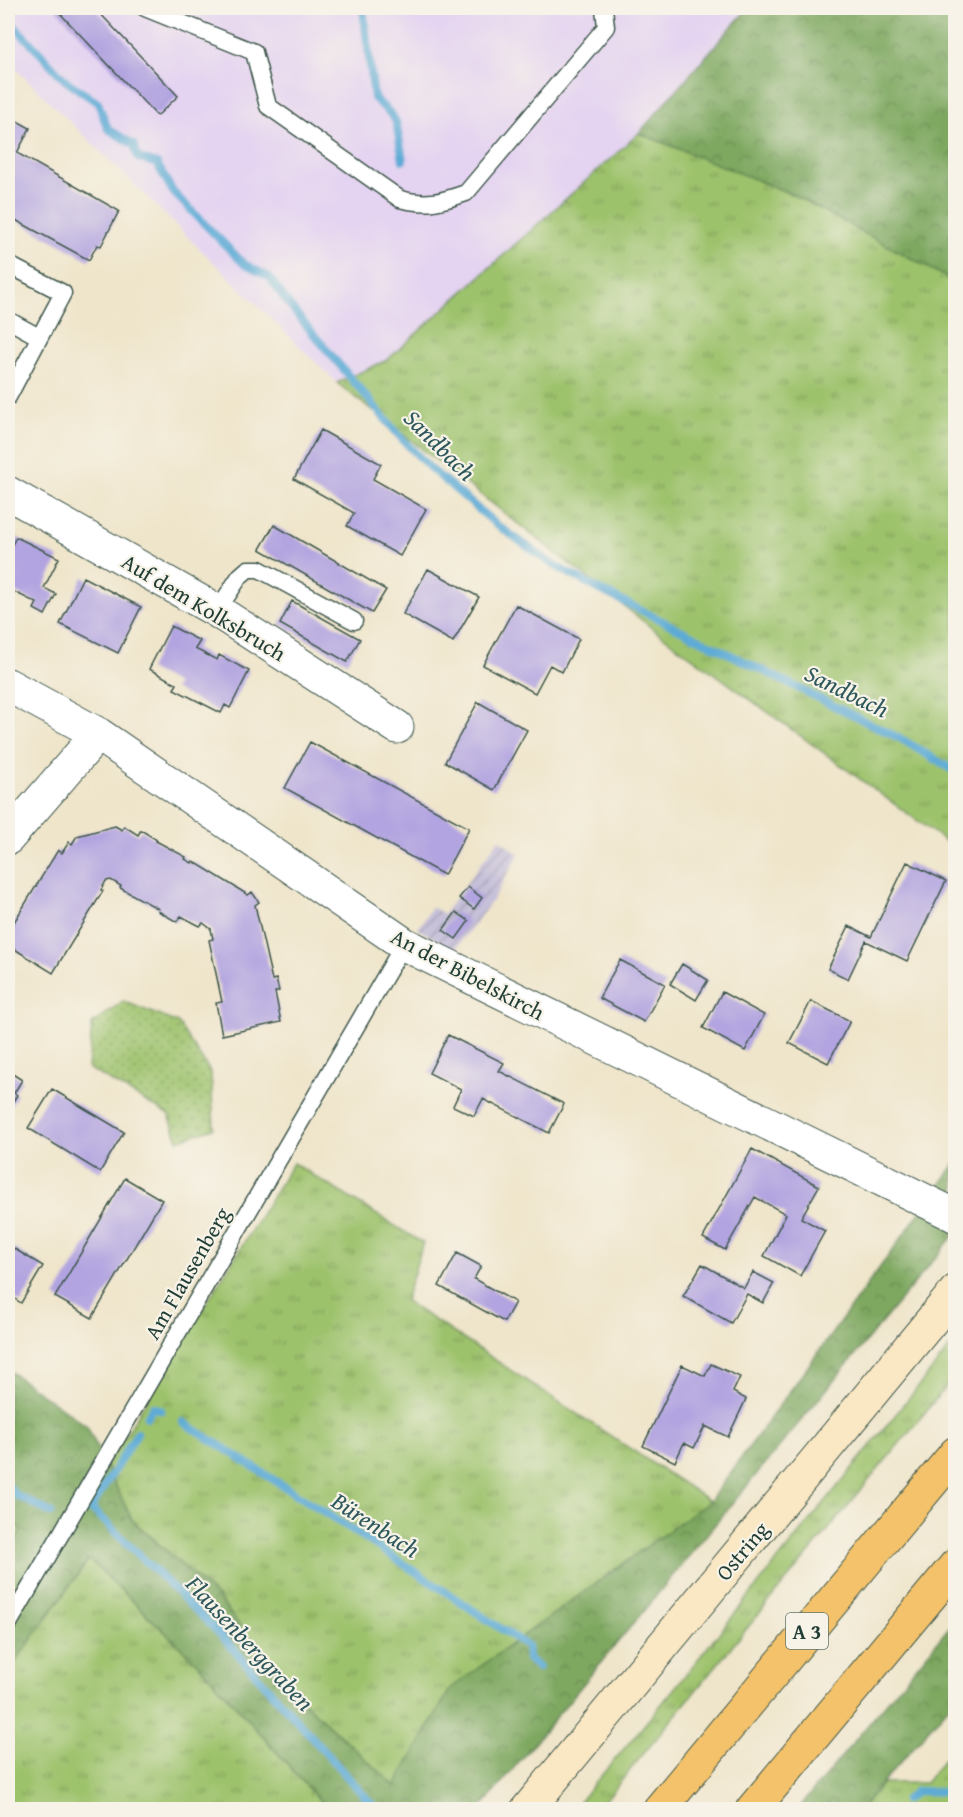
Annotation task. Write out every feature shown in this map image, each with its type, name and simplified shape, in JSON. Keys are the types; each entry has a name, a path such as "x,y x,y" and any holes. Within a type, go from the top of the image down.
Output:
{"highway":[{"name":"A 3","path":"659,1809 956,1453"},
{"path":"752,1809 956,1564"}],"main road":[{"name":"Ostring","path":"527,1809 956,1291"}],"street":[{"name":"Auf dem Kolksbruch","path":"8,493 218,611 397,727"},
{"name":"An der Bibelskirch","path":"8,685 98,734 404,944 956,1216"},
{"path":"8,838 98,734"}],"lane":[{"path":"145,8 254,52 268,106 400,199 417,203 437,203 466,193 606,27 604,8"},
{"path":"8,268 9,265 63,292 8,397"},
{"path":"8,320 39,337"},
{"path":"218,611 240,576 248,569 259,569 354,621"},
{"name":"Am Flausenberg","path":"8,1625 404,944"}],"shaded area":[{"path":"8,8 748,8 639,133 387,360 337,383 8,61"},
{"path":"499,839 519,854 492,901 454,950 418,929 432,907 444,914"}],"green space":[{"path":"748,8 955,8 955,282 794,195 639,133"},
{"path":"639,133 794,195 955,282 955,848 656,631 337,383 387,360"},
{"path":"123,1001 178,1023 211,1073 214,1128 178,1140 169,1115 88,1068 92,1024"},
{"path":"293,1163 423,1243 405,1301 710,1501 451,1688 395,1786 298,1697 216,1596 132,1520 106,1466"},
{"path":"955,1164 955,1234 480,1809 327,1809 203,1669 89,1559 8,1672 8,1557 21,1529 8,1518 8,1370 87,1426 132,1520 216,1596 298,1697 395,1786 451,1688 710,1501"},
{"path":"955,1341 955,1376 598,1809 573,1809 661,1705"},
{"path":"8,1518 21,1529 8,1557"},
{"path":"89,1559 203,1669 327,1809 8,1810 8,1672"},
{"path":"955,1620 955,1699 860,1809 798,1809"},
{"path":"955,1745 955,1809 860,1810 883,1783 925,1783"}],"building":[{"path":"55,8 95,8 178,96 157,116"},
{"path":"8,116 30,128 17,153 119,211 101,246 97,245 89,260 8,216"},
{"path":"321,430 381,464 373,479 426,509 400,556 347,526 354,513 294,479"},
{"path":"274,525 386,590 372,613 260,549"},
{"path":"16,537 59,558 44,588 56,594 45,615 34,609 37,603 8,589 8,553"},
{"path":"428,569 479,597 453,642 403,614"},
{"path":"83,577 141,607 118,653 60,624"},
{"path":"292,601 360,639 347,662 280,624"},
{"path":"516,605 579,639 562,672 550,665 535,693 483,665"},
{"path":"171,626 200,641 195,649 217,660 219,655 249,671 230,708 225,705 221,713 174,689 177,684 149,669"},
{"path":"478,702 527,730 494,790 445,762"},
{"path":"310,742 469,828 444,875 285,788"},
{"path":"115,826 122,830 124,826 138,835 141,830 186,857 185,859 192,863 193,861 248,895 252,892 259,902 255,905 272,980 276,979 279,991 275,992 281,1022 222,1035 216,1003 222,1002 209,940 213,939 211,929 203,923 200,926 181,916 177,922 158,911 159,909 120,888 121,886 111,880 106,881 101,890 103,891 53,973 8,945 8,932 58,850 62,853 69,842 72,844 77,836"},
{"path":"907,862 946,881 907,961 866,941 848,979 828,969 849,926 871,937"},
{"path":"468,887 482,898 474,909 459,898"},
{"path":"456,912 469,921 456,939 443,930"},
{"path":"620,960 665,984 644,1022 599,998"},
{"path":"682,964 708,980 696,1000 670,984"},
{"path":"722,992 764,1015 745,1051 703,1028"},
{"path":"811,1001 850,1021 828,1063 789,1043"},
{"path":"448,1035 504,1063 499,1071 564,1104 549,1133 483,1099 474,1116 453,1106 461,1089 429,1073"},
{"path":"8,1071 22,1080 14,1093 17,1095 8,1110"},
{"path":"52,1089 124,1132 100,1172 28,1128"},
{"path":"752,1149 819,1186 801,1218 825,1231 800,1276 764,1256 786,1214 755,1197 725,1250 703,1238"},
{"path":"125,1178 162,1200 92,1318 55,1297"},
{"path":"8,1245 43,1266 21,1303 8,1294"},
{"path":"457,1253 481,1266 474,1279 515,1302 504,1322 439,1286"},
{"path":"702,1264 744,1288 753,1272 774,1283 763,1303 747,1294 731,1323 683,1296"},
{"path":"711,1364 740,1377 733,1392 746,1399 728,1437 705,1426 694,1448 684,1443 675,1462 643,1446 682,1365 705,1376"}],"waterway":[{"path":"363,8 374,98 396,122 403,160"},
{"name":"Sandbach","path":"8,19 66,81 98,103 108,129 134,145 138,158 157,164 173,192 244,264 269,277 289,305 402,439 430,468 497,525 555,566 903,740 956,772"},
{"name":"Bürenbach","path":"147,1417 153,1407 161,1410"},
{"name":"Bürenbach","path":"183,1422 354,1531 527,1646 528,1658 538,1668"},
{"name":"Flausenberggraben","path":"137,1433 90,1510 93,1510 218,1632 377,1810"},
{"name":"Bürenbach","path":"8,1485 14,1494 51,1513"},
{"name":"Bürenbach","path":"905,1800 917,1791 956,1792"}]}
